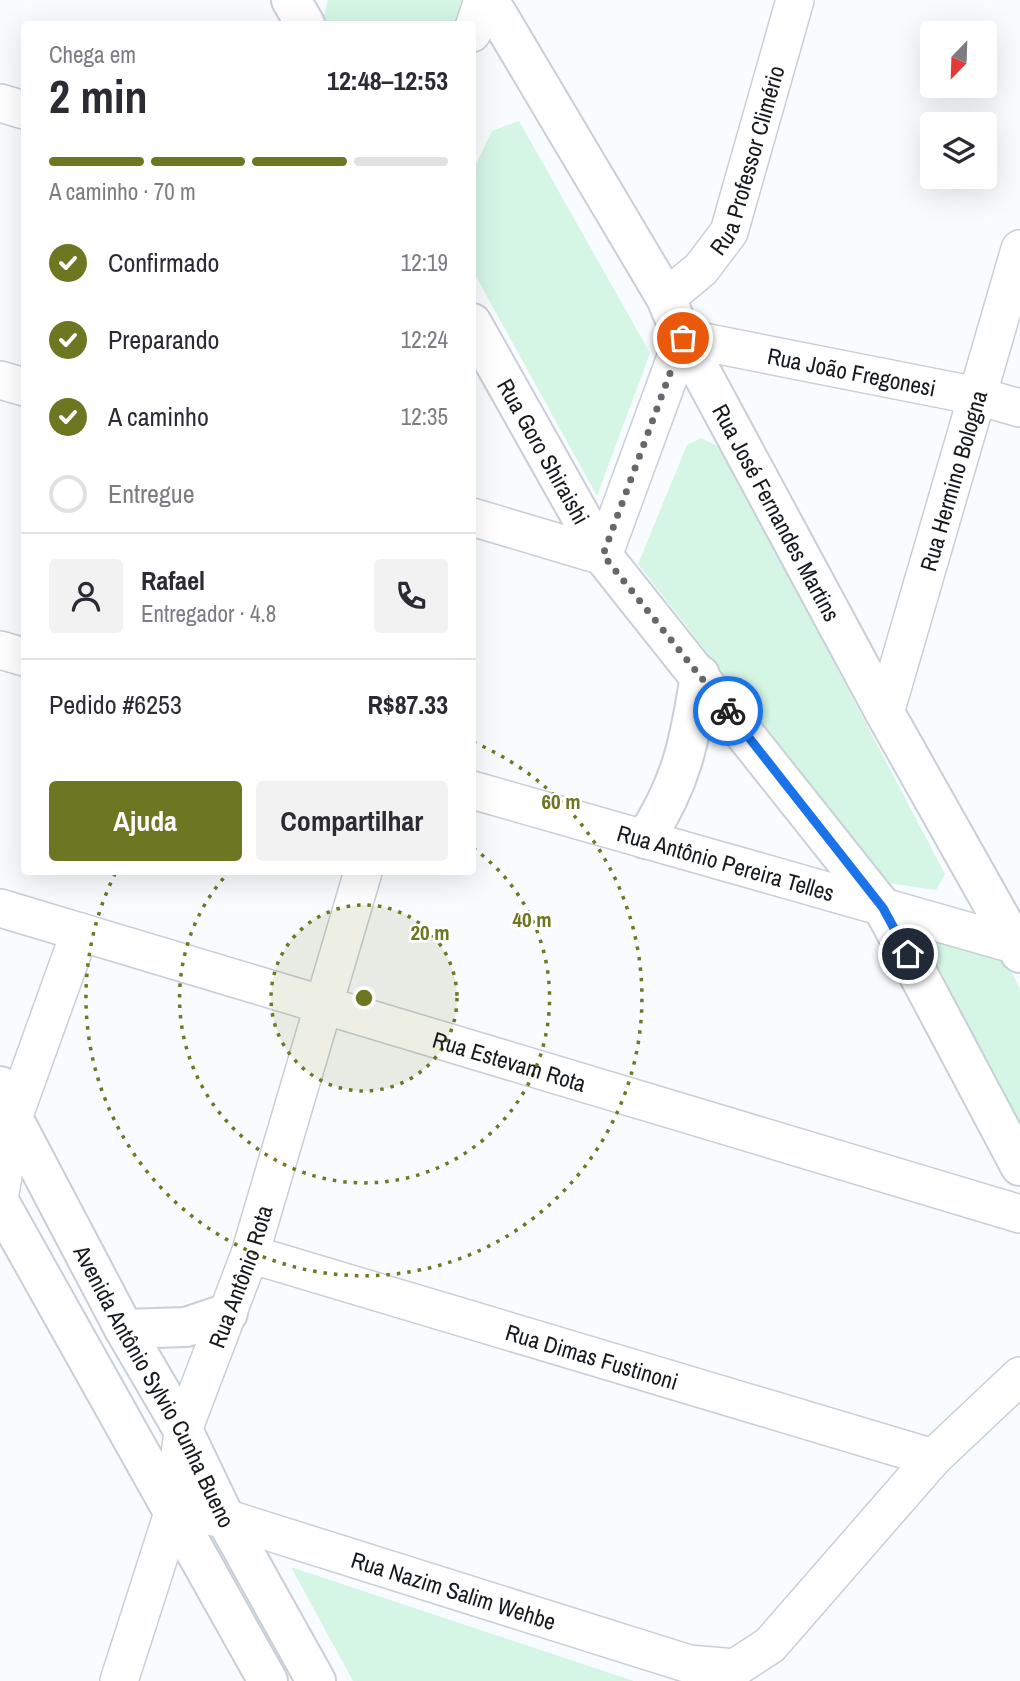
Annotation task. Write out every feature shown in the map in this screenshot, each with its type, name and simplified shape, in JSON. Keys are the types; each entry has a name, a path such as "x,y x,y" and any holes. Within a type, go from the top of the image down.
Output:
{"street":[{"path":"476,21 483,0"},
{"name":"Rua José Fernandes Martins","path":"489,0 666,298 683,338 885,713 1019,948"},
{"name":"Rua Professor Climério","path":"666,298 701,268 729,232 794,0"},
{"path":"0,103 21,109"},
{"name":"Rua Hermino Bologna","path":"885,713 1020,249"},
{"name":"Rua Goro Shiraishi","path":"476,330 603,555 883,908 1020,1166"},
{"path":"476,518 603,555 683,338"},
{"name":"Rua João Fregonesi","path":"683,338 977,396 1020,408"},
{"path":"0,380 21,386"},
{"path":"0,650 21,656"},
{"path":"645,839 661,815 681,773 700,675"},
{"name":"Rua Antônio Pereira Telles","path":"476,791 1019,948"},
{"name":"Rua Antônio Rota","path":"119,1681 173,1513 183,1430 250,1254 362,875"},
{"name":"Rua Estevam Rota","path":"0,908 1020,1214"},
{"path":"0,1193 6,1102 80,932"},
{"name":"Avenida Antônio Sylvio Cunha Bueno","path":"6,1102 124,1329 183,1430 225,1518 316,1681"},
{"name":"Avenida Antônio Sylvio Cunha Bueno","path":"0,1203 268,1681"},
{"name":"Rua Dimas Fustinoni","path":"250,1254 933,1458"},
{"path":"124,1329 186,1327 228,1313"},
{"path":"933,1458 1020,1376"},
{"name":"Rua Nazim Salim Wehbe","path":"173,1513 225,1518 689,1664 735,1668 770,1645 933,1458"}],"green space":[{"path":"328,0 466,0 459,21 325,21 323,18"},
{"path":"519,121 650,353 597,496 476,276 476,164 492,131"},
{"path":"701,438 721,448 945,874 936,890 887,883 638,564 687,445"},
{"path":"915,930 1004,957 1020,989 1020,1130"},
{"path":"291,1567 634,1681 353,1681"}],"way so far":[{"path":"683,338 603,555 728,711"}],"route":[{"path":"728,711 883,908 908,954"}]}
